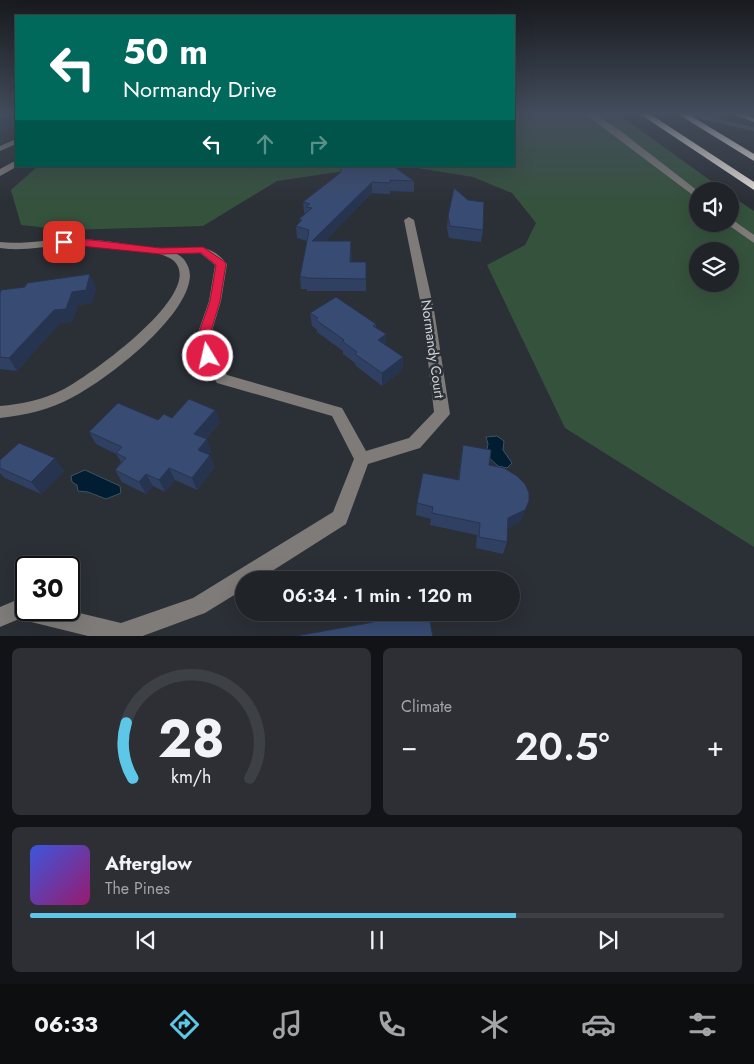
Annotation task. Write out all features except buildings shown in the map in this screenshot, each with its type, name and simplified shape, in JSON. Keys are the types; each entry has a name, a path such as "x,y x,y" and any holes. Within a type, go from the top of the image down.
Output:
{"highway":[{"path":"686,144 754,187"},
{"path":"731,144 754,158"}],"street":[{"path":"0,150 11,144"},
{"path":"631,144 689,189"},
{"path":"0,173 15,165"},
{"name":"Normandy Court","path":"362,459 414,443 442,414 428,310 409,220"},
{"path":"739,228 754,240"},
{"path":"0,246 35,247 64,242 92,243 160,251 203,250 221,264 215,301 201,344 222,379 337,412 362,459 340,518 198,606 121,633 19,609 0,617"},
{"path":"0,412 26,410 53,401 84,385 116,362 146,335 168,310 183,283 184,268 177,258 160,251"}],"green space":[{"path":"515,144 659,144 712,182 689,182 689,232 739,232 739,201 754,211 754,547 565,428 487,265 525,245 536,223 512,193 473,177 411,167 515,167"},
{"path":"37,167 372,167 277,181 203,226 67,230 21,225 11,190"}],"water":[{"path":"497,436 504,441 503,450 512,463 507,468 498,466 486,455 488,444 486,437"},
{"path":"85,470 120,486 121,493 106,499 88,492 78,491 77,485 72,482 71,476"}],"route":[{"path":"64,242 92,243 160,251 203,250 221,264 215,301 201,344 208,356"}]}
